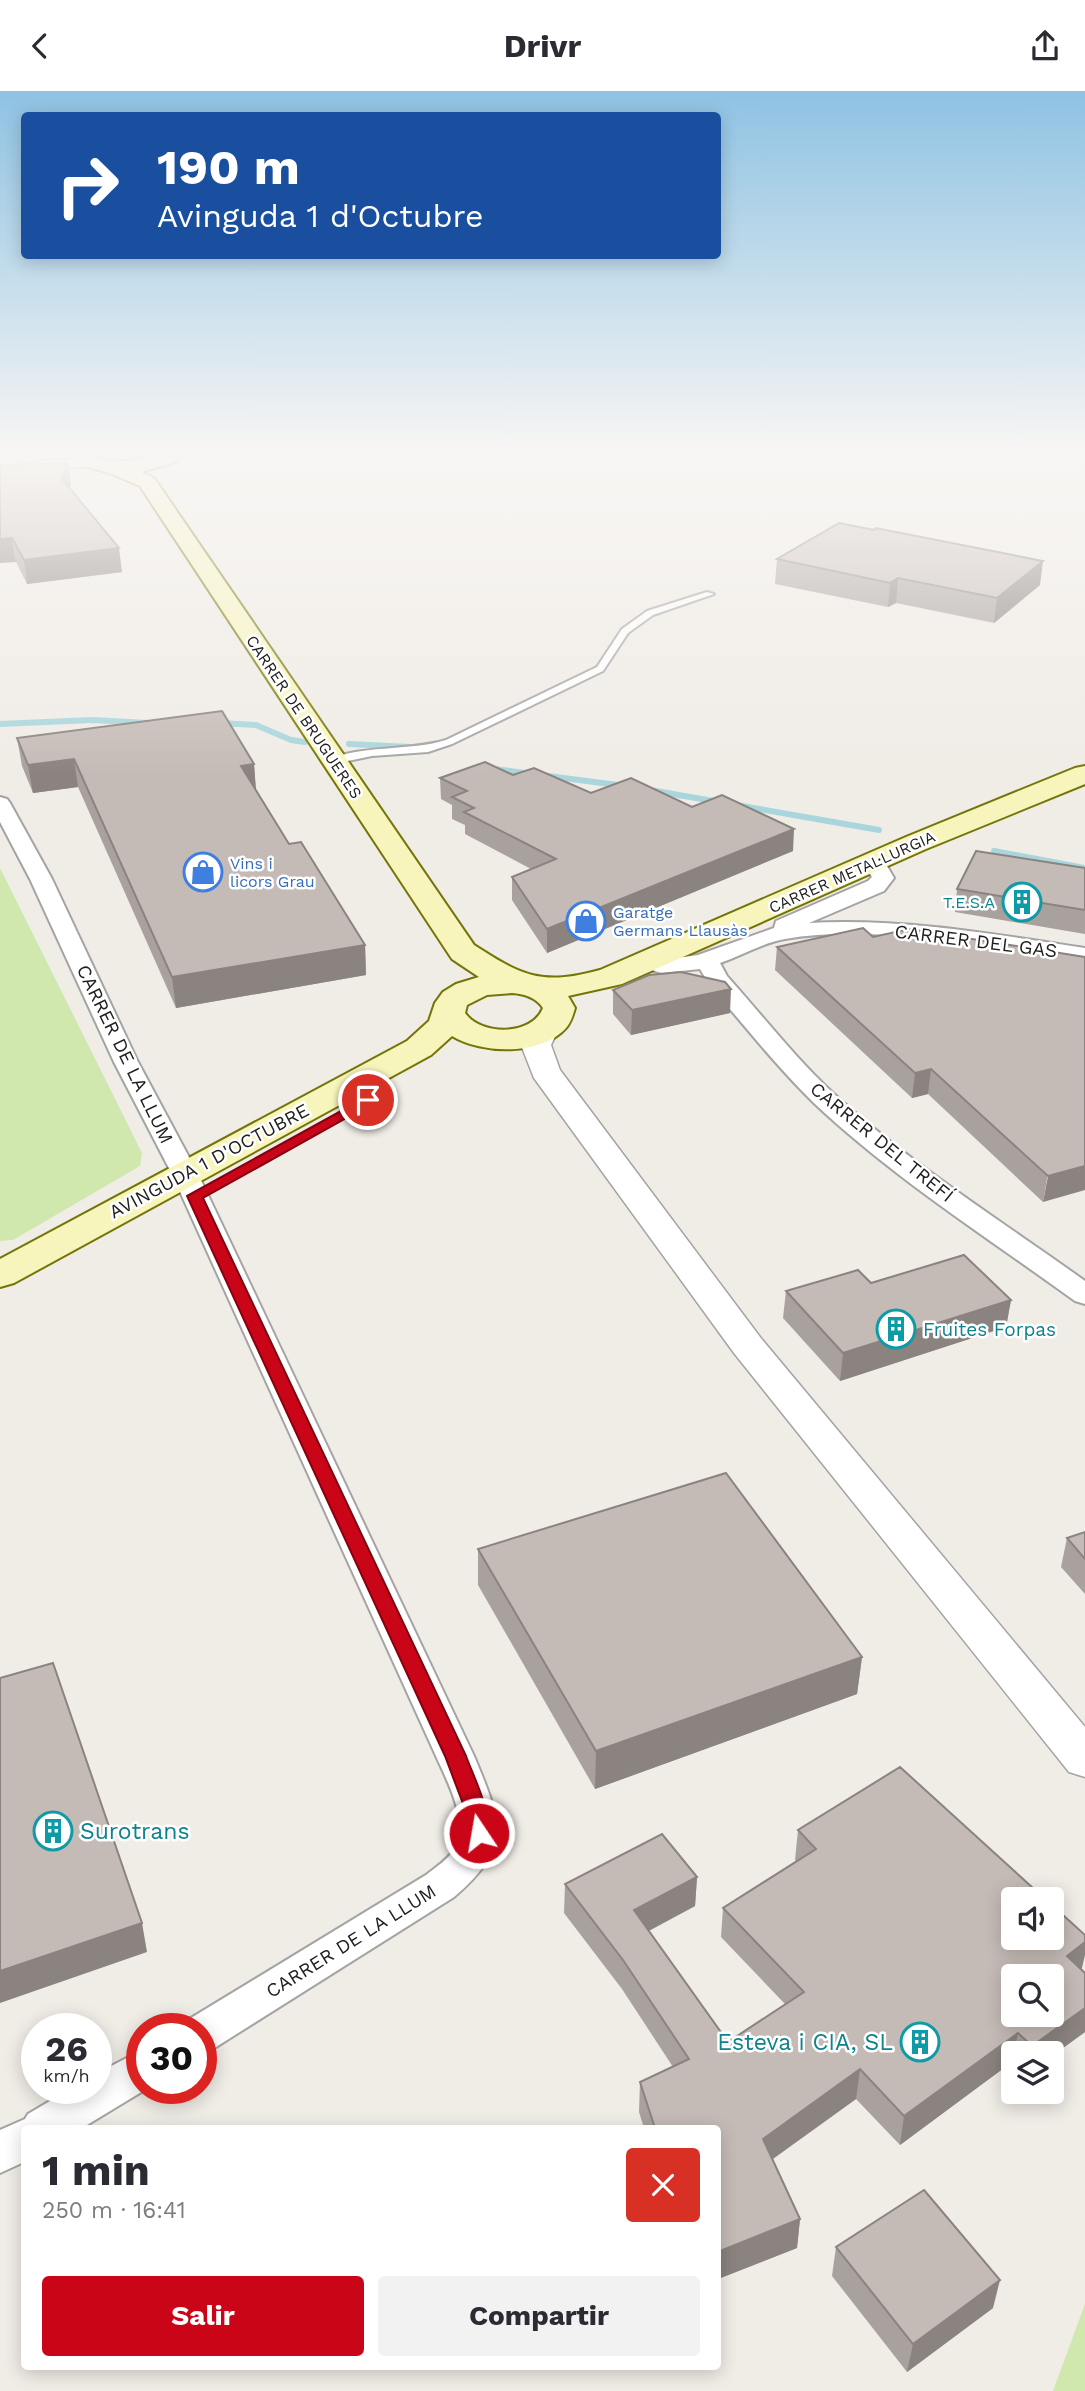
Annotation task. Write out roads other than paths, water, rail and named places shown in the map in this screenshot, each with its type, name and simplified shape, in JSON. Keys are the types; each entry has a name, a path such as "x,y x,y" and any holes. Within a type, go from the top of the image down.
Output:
{"main road":[{"name":"CARRER DE BRUGUERES","path":"206,559 333,761 463,952"},
{"name":"CARRER METAL·LURGIA","path":"540,1004 601,981 916,843 1085,773"},
{"name":"CARRER METAL·LURGIA","path":"540,1004 590,995 662,966 1085,780"},
{"path":"429,1054 433,1037 467,978 463,952"},
{"path":"463,952 540,1004"},
{"path":"454,1004 482,985 540,1004"},
{"path":"454,1004 461,1028 492,1038"},
{"name":"AVINGUDA 1 D'OCTUBRE","path":"0,1302 190,1185 429,1054 492,1038 517,1038 540,1004"},
{"name":"AVINGUDA 1 D'OCTUBRE","path":"0,1275 190,1185"}],"street":[{"name":"CARRER DE LA LLUM","path":"0,803 40,879 126,1062 190,1185 455,1756 475,1809 479,1833 467,1862 440,1885 217,2024"},
{"path":"777,933 785,925 876,886 883,878 879,871"},
{"name":"CARRER DEL GAS","path":"662,966 706,960 777,933 908,930 1085,955"},
{"name":"CARRER DEL TREFÍ","path":"706,960 717,979 827,1101 902,1163 1085,1295"},
{"path":"540,1004 536,1045 545,1071 747,1345 1080,1747"},
{"path":"492,1038 545,1071"},
{"path":"48,2125 126,2079"},
{"path":"0,2154 21,2141"}],"lane":[{"path":"333,761 372,753 428,749 449,742 600,669 625,631 650,613 710,594"}],"waterway":[{"path":"0,724 92,720 149,723"},
{"path":"219,723 256,725 291,740 305,742"},
{"path":"349,744 410,747"},
{"path":"494,769 625,786"},
{"path":"650,790 879,830"},
{"path":"994,851 1085,868"}],"place":[{"name":"Vins i licors Grau","path":"203,872"},
{"name":"T.E.S.A","path":"1022,902"},
{"name":"Garatge Germans Llausàs","path":"586,921"},
{"name":"Fruites Forpas","path":"896,1329"},
{"name":"Surotrans","path":"53,1831"},
{"name":"Esteva i CIA, SL","path":"920,2042"}]}
